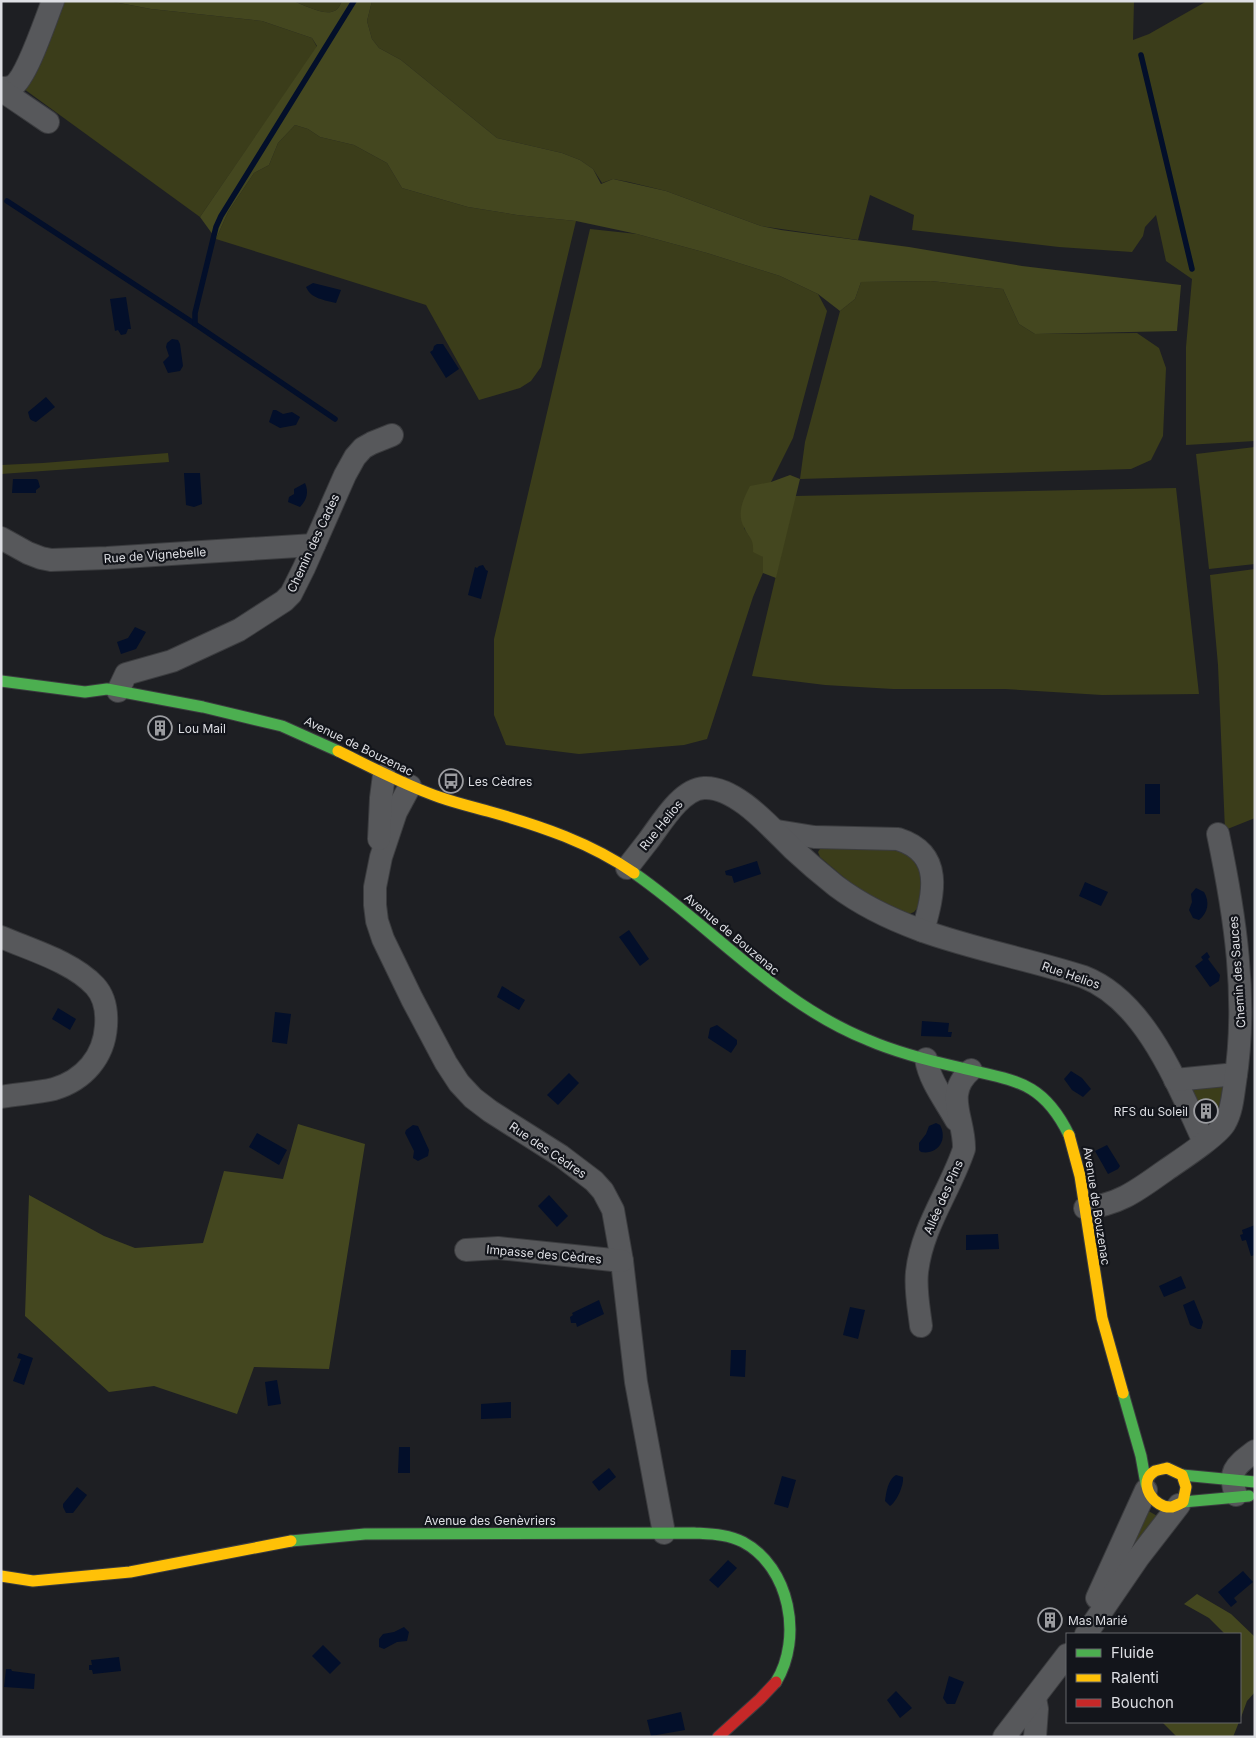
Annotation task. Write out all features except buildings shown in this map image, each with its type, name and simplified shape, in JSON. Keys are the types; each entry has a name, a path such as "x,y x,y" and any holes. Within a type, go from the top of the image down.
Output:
{"street":[{"path":"1,89 13,86 28,64 53,1"},
{"path":"1,89 48,122"},
{"name":"Chemin des Cades","path":"113,690 126,674 172,661 239,630 284,602 295,585 355,457 363,448 392,435"},
{"name":"Rue de Vignebelle","path":"1,538 28,553 51,560 314,545"},
{"name":"Avenue de Bouzenac","path":"1,680 85,692 113,690"},
{"name":"Avenue de Bouzenac","path":"87,681 113,690 254,717 276,724 318,740 384,775 440,798 575,840 627,868 668,899 764,979 808,1010 856,1035 926,1059 1023,1083 1055,1111 1066,1126 1072,1143 1080,1176 1103,1320 1142,1458 1146,1487"},
{"name":"Rue des Cèdres","path":"381,857 379,833 384,775"},
{"name":"Rue des Cèdres","path":"410,786 396,812 381,857 375,887 377,921 383,939 446,1063 459,1083 473,1098 490,1111 561,1156 594,1181 603,1191 615,1216 636,1382 664,1533"},
{"name":"Rue Helios","path":"627,868 682,798 696,789 714,788 733,796 777,831 836,885 864,905 923,931 1054,968 1097,982 1109,990 1126,1004 1140,1022 1175,1080 1204,1142"},
{"path":"777,831 814,837 898,839 910,843 922,853 930,866 933,884 932,900 923,931"},
{"name":"Chemin des Sauces","path":"1085,1208 1117,1202 1148,1184 1225,1124 1236,1074 1241,1030 1241,1002 1232,904 1218,834"},
{"path":"1,937 76,970 96,988 103,999 106,1013 104,1041 100,1054 80,1076 54,1089 1,1097"},
{"name":"Allée des Pins","path":"926,1059 928,1070 936,1087 960,1127"},
{"name":"Allée des Pins","path":"921,1326 917,1273 919,1259 933,1215 964,1149 956,1098 961,1080 971,1070"},
{"path":"1175,1080 1236,1074"},
{"name":"Impasse des Cèdres","path":"466,1250 498,1248 622,1260"},
{"name":"Avenue de Bouzenac","path":"1125,1400 1148,1442"},
{"path":"1241,1491 1236,1466 1255,1451"},
{"path":"1157,1455 1167,1468 1182,1475 1241,1491"},
{"path":"1079,1633 1116,1558 1150,1474 1167,1468"},
{"path":"1087,1633 1138,1558 1181,1503 1186,1487 1182,1475"},
{"path":"1146,1487 1150,1497 1162,1506 1170,1507 1241,1491 1255,1482"},
{"name":"Avenue des Genèvriers","path":"1,1576 33,1581 130,1572 291,1541 365,1534 664,1533 723,1536 742,1541 757,1552 780,1581 786,1598 790,1638 784,1666 774,1685 718,1737"},
{"path":"1004,1737 1066,1656"},
{"path":"1035,1698 1037,1709 1035,1737"}],"green space":[{"path":"61,1 109,1 151,9 262,21 312,38 317,47 200,217 24,89"},
{"path":"109,1 294,1 314,9 330,12 337,10 342,1 372,1 367,21 372,39 379,48 401,60 497,138 562,153 580,160 593,169 601,184 613,179 666,191 761,226 781,230 909,247 1022,266 1181,285 1177,331 1035,334 1019,324 1003,289 931,281 861,282 855,299 840,311 818,294 780,276 707,253 637,234 576,221 517,215 468,207 402,188 387,163 354,145 320,137 308,129 295,125 278,143 269,165 254,173 228,212 216,239 200,217 317,46 312,38 262,21 151,9"},
{"path":"294,1 342,1 337,10 325,12"},
{"path":"372,1 1134,1 1133,40 1149,34 1207,1 1255,1 1255,441 1186,445 1186,347 1192,279 1166,261 1156,215 1145,227 1143,236 1132,252 1059,247 912,230 914,215 870,195 858,240 761,226 666,191 613,179 602,183 593,169 580,160 562,153 497,138 401,60 379,48 372,39 367,21"},
{"path":"295,125 308,129 320,137 354,145 387,163 402,188 468,207 517,215 576,221 541,367 531,381 520,388 479,400 426,305 216,239 228,212 254,173 269,165 278,143"},
{"path":"590,229 637,234 780,276 818,294 827,311 793,438 771,482 744,528 763,557 763,573 753,597 707,739 684,745 579,754 506,745 494,715 494,639"},
{"path":"931,281 1003,289 1019,324 1035,334 1137,333 1159,348 1166,368 1163,436 1151,460 1131,469 800,479 805,442 840,311 855,299 861,282"},
{"path":"1255,447 1255,564 1209,569 1196,454"},
{"path":"168,453 169,462 1,474 1,465"},
{"path":"790,475 800,479 776,578 763,573 763,557 753,552 752,541 742,522 741,511 743,501 750,486 771,482"},
{"path":"1176,488 1199,694 1102,695 1005,689 893,689 825,685 752,676 795,496"},
{"path":"1255,569 1255,818 1225,830 1218,665 1210,575"},
{"path":"822,846 895,848 912,858 922,875 923,885 919,906 914,912 907,915 860,891 820,857 818,852"},
{"path":"1226,1083 1222,1110 1211,1123 1206,1122 1190,1091 1192,1087"},
{"path":"298,1124 365,1144 329,1369 254,1367 237,1414 154,1386 109,1392 25,1316 29,1195 104,1236 135,1248 203,1243 224,1171 283,1179"},
{"path":"1145,1509 1159,1517 1129,1552"},
{"path":"1197,1594 1231,1614 1255,1637 1255,1692 1247,1701 1241,1717 1241,1633 1224,1633 1209,1618 1184,1604"},
{"path":"1163,1723 1239,1723 1233,1737 1177,1737"}],"water":[{"path":"313,283 341,290 336,303 311,294 306,287"},
{"path":"126,297 131,329 128,329 126,334 121,335 118,330 115,331 110,299"},
{"path":"172,339 178,340 180,344 183,366 180,371 168,373 163,362 169,356 166,347 167,343"},
{"path":"437,344 443,344 459,369 446,378 430,352"},
{"path":"46,397 55,407 36,422 32,421 28,412"},
{"path":"273,410 283,414 292,412 300,417 296,425 280,428 269,422"},
{"path":"184,473 200,473 202,504 194,507 186,505"},
{"path":"13,479 36,479 40,487 36,490 36,493 12,493"},
{"path":"305,483 307,496 300,507 288,502 289,497 294,494 294,489"},
{"path":"483,565 488,571 481,599 468,595 475,567"},
{"path":"135,627 146,632 136,649 121,654 117,642 128,638"},
{"path":"1145,784 1160,784 1160,814 1145,814"},
{"path":"757,861 761,874 734,883 732,876 726,875 725,871"},
{"path":"1085,882 1108,892 1101,906 1079,896"},
{"path":"1196,888 1204,892 1207,903 1206,911 1199,920 1193,918 1189,910 1192,902 1191,894"},
{"path":"629,930 649,959 640,966 619,937"},
{"path":"1207,952 1210,957 1208,959 1220,975 1219,981 1210,987 1195,966 1203,960 1201,957"},
{"path":"502,986 525,1000 519,1010 497,997"},
{"path":"58,1008 76,1019 70,1030 52,1019"},
{"path":"275,1012 291,1014 287,1044 272,1042"},
{"path":"922,1021 949,1023 948,1032 952,1032 951,1037 921,1036"},
{"path":"717,1025 737,1040 737,1044 731,1053 708,1038 710,1028"},
{"path":"1071,1071 1082,1078 1091,1089 1083,1097 1072,1090 1064,1079"},
{"path":"569,1073 579,1083 558,1105 547,1095"},
{"path":"936,1123 940,1125 943,1136 940,1145 932,1151 921,1152 919,1150 919,1143 929,1126"},
{"path":"413,1125 418,1126 429,1150 428,1156 418,1161 413,1158 414,1151 405,1133"},
{"path":"257,1133 287,1150 279,1165 249,1147"},
{"path":"1107,1145 1120,1166 1108,1174 1095,1151"},
{"path":"549,1195 568,1216 557,1227 538,1206"},
{"path":"1255,1225 1255,1255 1251,1256 1246,1240 1242,1241 1240,1235 1243,1234 1242,1230"},
{"path":"998,1234 999,1249 966,1250 966,1235"},
{"path":"1181,1276 1186,1288 1164,1297 1159,1286"},
{"path":"599,1300 604,1314 577,1327 576,1323 571,1323 570,1317 573,1315 572,1313"},
{"path":"1194,1300 1203,1322 1201,1329 1190,1325 1183,1305"},
{"path":"850,1307 865,1310 858,1339 843,1335"},
{"path":"731,1350 746,1350 745,1377 730,1376"},
{"path":"19,1353 33,1358 24,1385 13,1381 21,1359 17,1358"},
{"path":"277,1380 281,1404 268,1406 265,1382"},
{"path":"511,1402 511,1418 481,1419 481,1404"},
{"path":"399,1447 410,1447 410,1473 398,1473"},
{"path":"609,1468 616,1477 599,1491 592,1482"},
{"path":"896,1475 903,1477 902,1484 897,1497 890,1506 885,1501 886,1494 889,1483"},
{"path":"782,1476 796,1480 788,1508 774,1504"},
{"path":"77,1487 87,1495 73,1513 66,1513 63,1504"},
{"path":"728,1560 737,1568 718,1588 709,1580"},
{"path":"1243,1571 1253,1582 1234,1598 1237,1602 1231,1607 1218,1592"},
{"path":"404,1627 409,1632 407,1641 397,1642 384,1649 379,1647 379,1639 383,1634 394,1632"},
{"path":"323,1645 341,1663 330,1674 312,1656"},
{"path":"119,1657 121,1671 93,1674 92,1670 89,1670 89,1665 92,1665 91,1660"},
{"path":"6,1669 35,1674 34,1689 4,1687"},
{"path":"949,1676 964,1682 955,1704 947,1704 943,1698"},
{"path":"896,1691 912,1708 900,1718 887,1700"},
{"path":"681,1712 685,1730 651,1736 647,1720"}],"waterway":[{"path":"195,324 195,313 216,227 221,216 354,1"},
{"path":"1141,55 1192,269"},
{"path":"7,201 195,324 335,419"}],"traffic: fast":[{"path":"1,681 85,692 107,689 203,707 282,726 338,751"},
{"path":"634,873 663,894 775,986 835,1025 891,1049 1012,1080 1025,1086 1037,1093 1048,1103 1059,1117 1069,1135"},
{"path":"1123,1393 1141,1456 1146,1484"},
{"path":"1182,1475 1255,1482"},
{"path":"1183,1502 1249,1496"},
{"path":"291,1541 365,1534 694,1533 731,1537 743,1542 759,1553 772,1568 781,1586 787,1605 790,1625 789,1645 784,1664 776,1682"}],"traffic: slow":[{"path":"338,751 388,776 426,792 565,836 618,862 634,873"},
{"path":"1069,1135 1080,1176 1102,1318 1123,1393"},
{"path":"1167,1468 1182,1475 1186,1487 1183,1502 1172,1507 1159,1504 1147,1488 1150,1476 1155,1471 1167,1468"},
{"path":"1,1576 33,1581 130,1572 291,1541"}],"traffic: jam":[{"path":"718,1737 776,1682"}],"place":[{"name":"Lou Mail","path":"160,728"},
{"name":"Les Cèdres","path":"451,781"},
{"name":"RFS du Soleil","path":"1206,1111"},
{"name":"Mas Marié","path":"1050,1620"}]}
